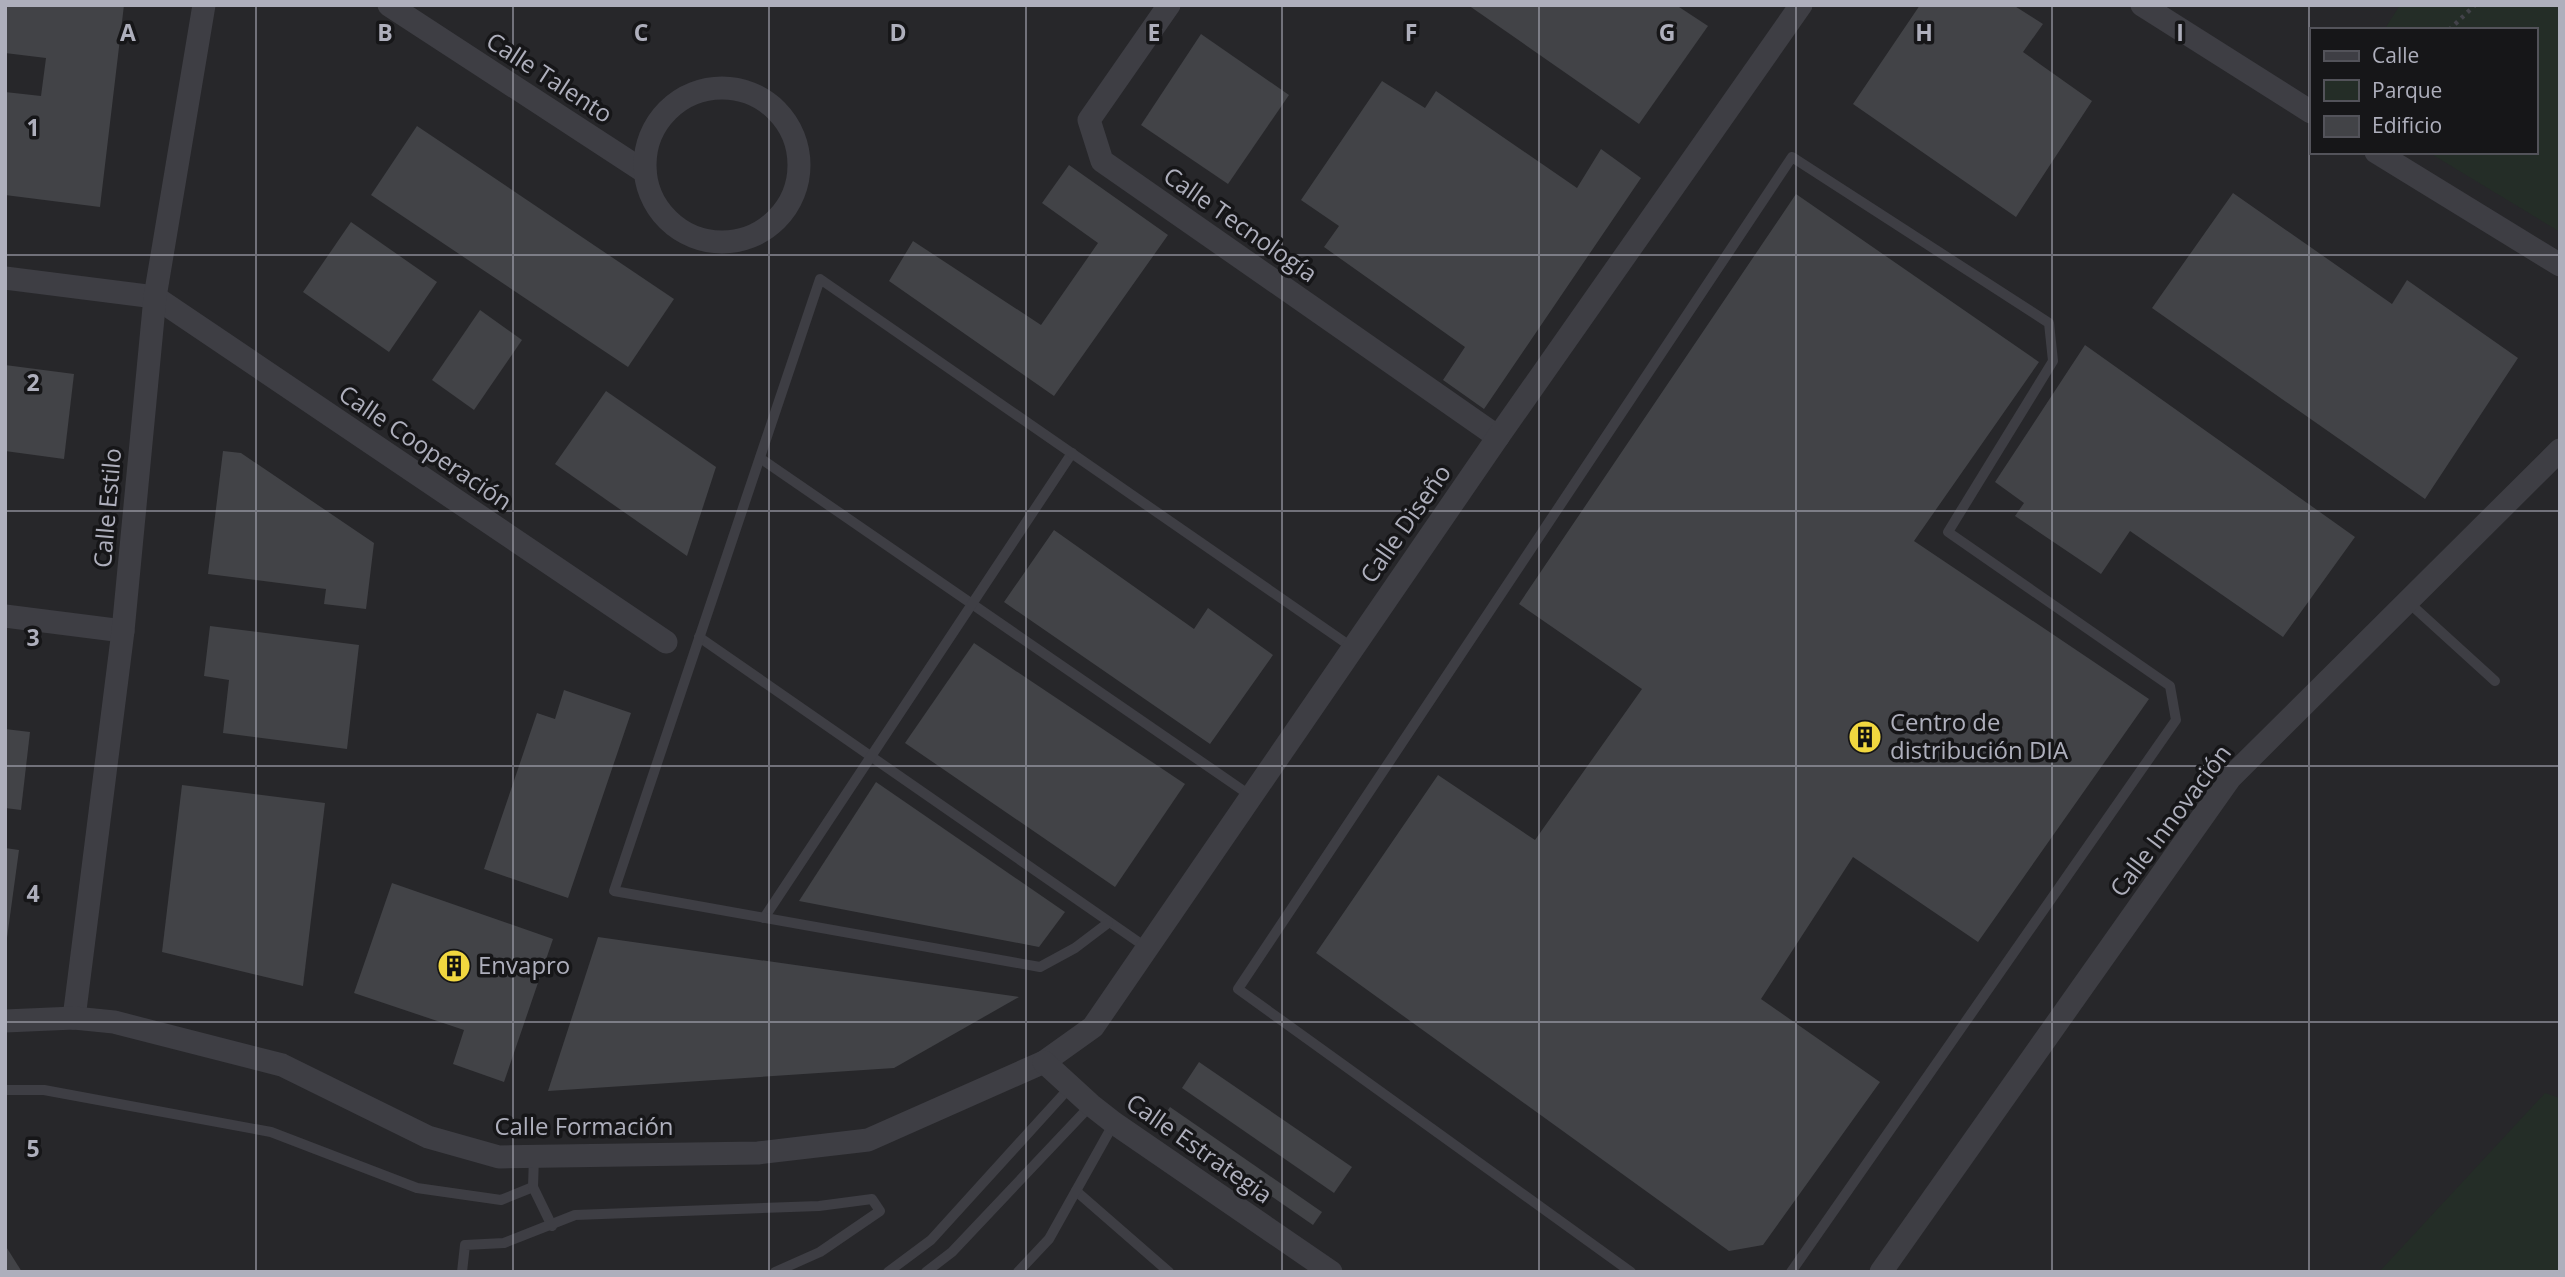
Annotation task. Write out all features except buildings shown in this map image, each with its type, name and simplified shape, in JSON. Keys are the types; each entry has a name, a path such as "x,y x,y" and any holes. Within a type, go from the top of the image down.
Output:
{"street":[{"name":"Calle Estilo","path":"74,1018 123,631 155,297 204,5"},
{"name":"Calle Talento","path":"389,5 645,172"},
{"name":"Calle Tecnología","path":"1169,5 1089,120 1102,161 1498,437"},
{"name":"Calle Diseño","path":"1044,1062 1093,1027 1498,437 1801,5"},
{"path":"2142,5 2310,111"},
{"path":"715,88 739,90 771,106 780,114 793,135 799,158 797,182 789,205 773,223 753,236 729,242 705,241 682,232 664,216 651,195 645,172 646,148 656,125 671,107 691,94 715,88"},
{"path":"2379,154 2560,265"},
{"path":"5,278 155,297"},
{"name":"Calle Cooperación","path":"155,297 666,642"},
{"name":"Calle Innovación","path":"1881,1272 2230,778 2560,450"},
{"path":"5,616 123,631"},
{"name":"Calle Formación","path":"5,1021 74,1018 114,1022 282,1065 428,1137 499,1157 758,1153 868,1140 1044,1062"},
{"name":"Calle Estrategia","path":"1044,1062 1114,1123 1331,1272"}],"lane":[{"path":"1631,1272 1238,989 1792,157 2049,323 2053,361 1948,532 2171,686 2176,720 1791,1272"},
{"path":"1108,923 1075,948 1040,967 614,891 820,279 1353,648"},
{"path":"764,918 1072,453"},
{"path":"760,458 1251,796"},
{"path":"2407,601 2495,681"},
{"path":"699,637 1146,948"},
{"path":"888,1272 931,1240 1071,1086"},
{"path":"5,1090 44,1090 271,1132 417,1188 501,1200 533,1187"},
{"path":"926,1272 952,1252 1091,1105"},
{"path":"1018,1272 1049,1239 1114,1123"},
{"path":"534,1157 533,1187 552,1226"},
{"path":"1076,1191 1169,1272"},
{"path":"462,1272 465,1245 504,1243 575,1215 819,1206 872,1199 880,1211 820,1252 775,1272"}],"path":[{"path":"2451,28 2475,5"}],"shaded area":[{"path":"5,5 2560,5 2560,1272 5,1272"}],"green space":[{"path":"2400,5 2560,5 2560,232 2431,154 2537,154 2537,28 2385,28"},
{"path":"2545,1093 2560,1098 2560,1272 2379,1272"}],"place":[{"name":"Centro de distribución DIA","path":"1865,737"},
{"name":"Envapro","path":"454,966"}]}
